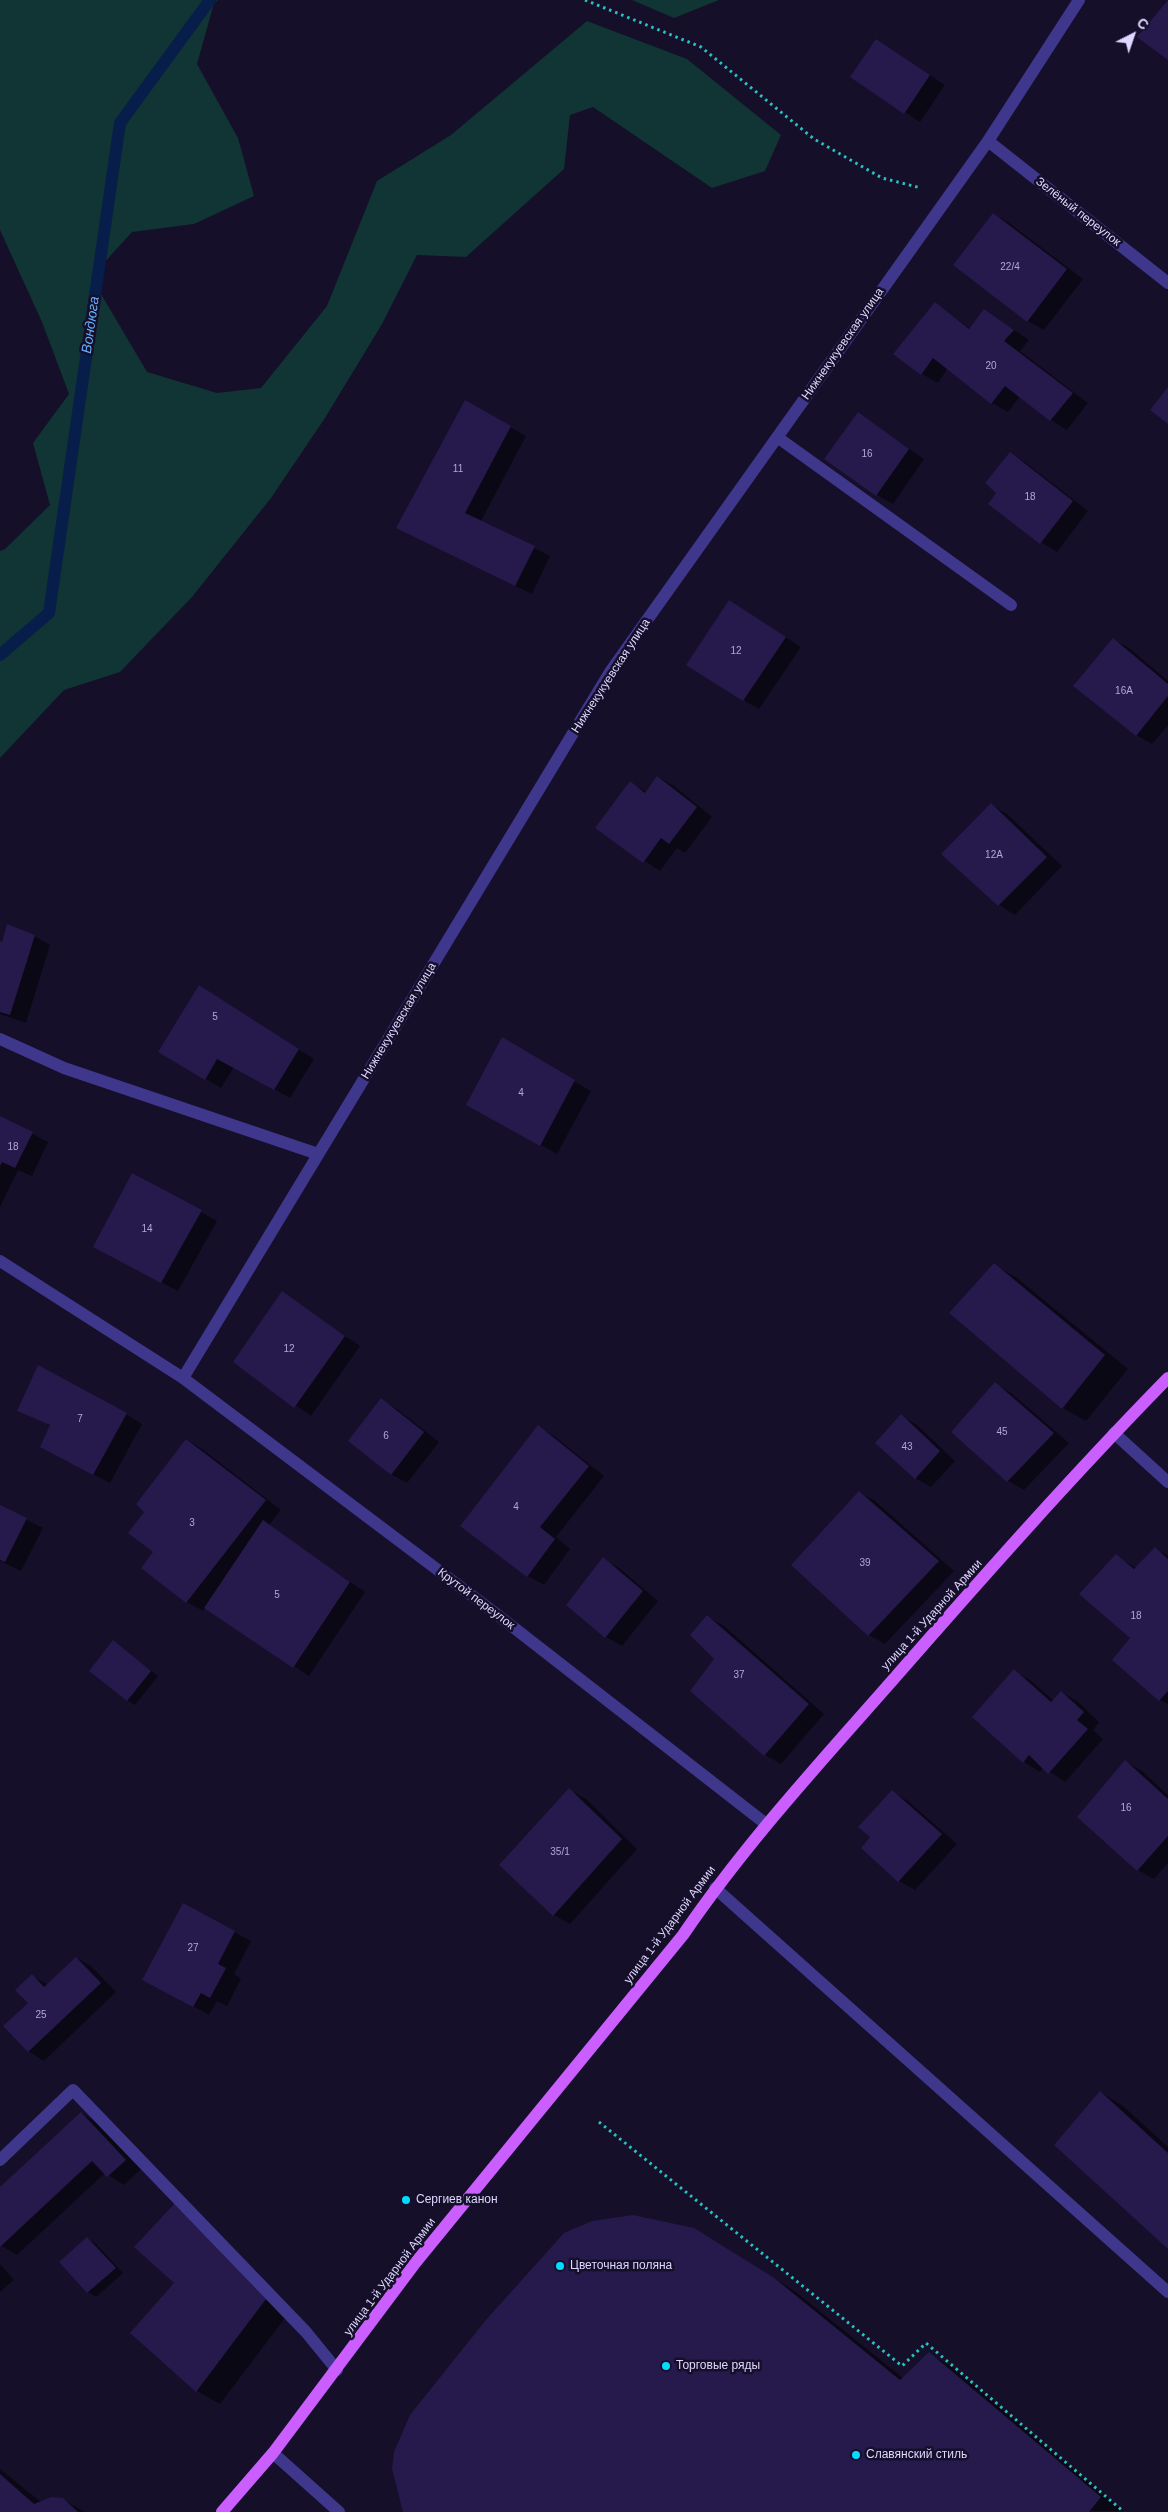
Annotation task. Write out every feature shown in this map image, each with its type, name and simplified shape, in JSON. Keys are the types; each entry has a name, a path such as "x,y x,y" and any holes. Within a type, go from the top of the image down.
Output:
{"main road":[{"name":"улица 1-й Ударной Армии","path":"222,2512 273,2453 416,2262 683,1935 715,1888 766,1824 956,1607 1114,1433 1168,1378"}],"street":[{"name":"Нижнекукуевская улица","path":"183,1378 610,672 988,141 1079,0"},
{"name":"Зелёный переулок","path":"988,141 1168,282"},
{"path":"777,437 1011,605"},
{"path":"0,1039 64,1068 318,1154"},
{"name":"Крутой переулок","path":"0,1261 183,1378 495,1613 766,1824"},
{"path":"1114,1433 1168,1482"},
{"path":"715,1888 1168,2292"},
{"path":"0,2160 74,2090 306,2332 337,2370"},
{"path":"273,2453 339,2512"}],"path":[{"path":"585,0 701,47 814,139 882,178 948,195"},
{"path":"599,2122 902,2366 926,2343 1124,2512"}],"green space":[{"path":"0,0 218,0 214,3 197,64 238,138 254,196 194,224 132,232 91,277 147,372 217,393 261,388 327,306 377,181 451,135 587,21 687,59 781,135 765,171 712,188 593,107 570,115 564,169 466,257 417,255 382,324 325,418 271,498 192,597 120,672 64,690 0,758 0,551 5,549 50,505 33,443 69,394 42,322 0,230"},
{"path":"632,0 719,0 674,18"}],"building":[{"path":"1168,0 1168,60 1137,37"},
{"path":"876,39 930,75 904,114 850,77"},
{"path":"993,213 1067,269 1027,322 953,265"},
{"path":"935,302 969,329 984,309 1014,330 1004,341 1073,393 1050,421 1005,386 991,404 933,358 921,375 893,354"},
{"path":"1168,387 1168,424 1150,410"},
{"path":"465,400 511,426 465,513 535,546 515,586 396,528"},
{"path":"858,412 909,449 876,496 824,459"},
{"path":"1010,452 1073,501 1040,544 988,504 996,493 985,483"},
{"path":"729,600 786,637 743,701 686,665"},
{"path":"1113,638 1168,684 1168,696 1136,736 1073,686"},
{"path":"657,776 697,807 669,844 661,838 643,863 595,828 630,781 645,793"},
{"path":"991,803 1047,857 998,906 941,854"},
{"path":"7,924 35,935 10,1015 0,1012 0,941 2,942"},
{"path":"199,985 299,1049 274,1090 217,1059 205,1080 158,1052"},
{"path":"502,1037 575,1080 540,1146 466,1105"},
{"path":"0,1116 33,1132 15,1168 2,1162 0,1166"},
{"path":"132,1173 202,1210 161,1283 93,1247"},
{"path":"994,1263 1105,1355 1062,1409 949,1313"},
{"path":"282,1291 345,1336 294,1408 233,1362"},
{"path":"38,1365 127,1413 93,1475 40,1447 50,1425 17,1411"},
{"path":"995,1382 1054,1433 1007,1482 951,1432"},
{"path":"381,1398 424,1432 391,1475 348,1441"},
{"path":"901,1414 940,1451 915,1479 875,1443"},
{"path":"538,1425 589,1466 540,1527 555,1539 527,1577 460,1526"},
{"path":"186,1439 266,1500 186,1603 141,1568 153,1552 128,1533 144,1512 136,1504"},
{"path":"859,1491 939,1561 868,1636 791,1565"},
{"path":"0,1505 27,1518 5,1562 0,1560"},
{"path":"263,1520 350,1582 293,1668 204,1608"},
{"path":"1155,1547 1168,1559 1168,1691 1159,1701 1112,1660 1130,1638 1079,1594 1116,1554 1134,1569"},
{"path":"603,1557 643,1591 605,1638 566,1605"},
{"path":"707,1615 809,1704 764,1756 690,1691 714,1659 690,1635"},
{"path":"113,1640 151,1671 127,1701 89,1671"},
{"path":"1014,1669 1051,1702 1061,1691 1084,1712 1077,1720 1088,1729 1048,1774 1029,1755 1023,1763 972,1717"},
{"path":"1125,1760 1168,1799 1168,1836 1137,1871 1077,1817"},
{"path":"569,1788 622,1839 553,1916 499,1865"},
{"path":"892,1790 942,1834 898,1882 861,1848 870,1837 858,1827"},
{"path":"183,1903 235,1931 218,1964 226,1968 210,1998 201,1993 193,2007 142,1980"},
{"path":"76,1957 101,1983 28,2052 3,2026 28,2003 15,1990 32,1974 44,1987"},
{"path":"1100,2091 1168,2153 1168,2249 1054,2145"},
{"path":"81,2112 126,2160 107,2177 92,2161 0,2247 0,2187"},
{"path":"175,2203 266,2299 196,2392 130,2333 174,2283 134,2247"},
{"name":"Торговые ряды","path":"633,2215 694,2228 773,2277 900,2380 929,2352 1101,2497 1089,2512 403,2512 392,2469 394,2452 410,2415 485,2321 564,2233 592,2221"},
{"path":"87,2237 116,2268 87,2293 59,2262"},
{"path":"0,2474 34,2504 51,2497 63,2498 78,2512 0,2512"}],"waterway":[{"name":"Вондюга","path":"0,655 49,613 120,123 210,0"}],"place":[{"name":"Сергиев канон","path":"406,2200"},
{"name":"Цветочная поляна","path":"560,2266"},
{"name":"Торговые ряды","path":"666,2366"},
{"name":"Славянский стиль","path":"856,2455"}]}
